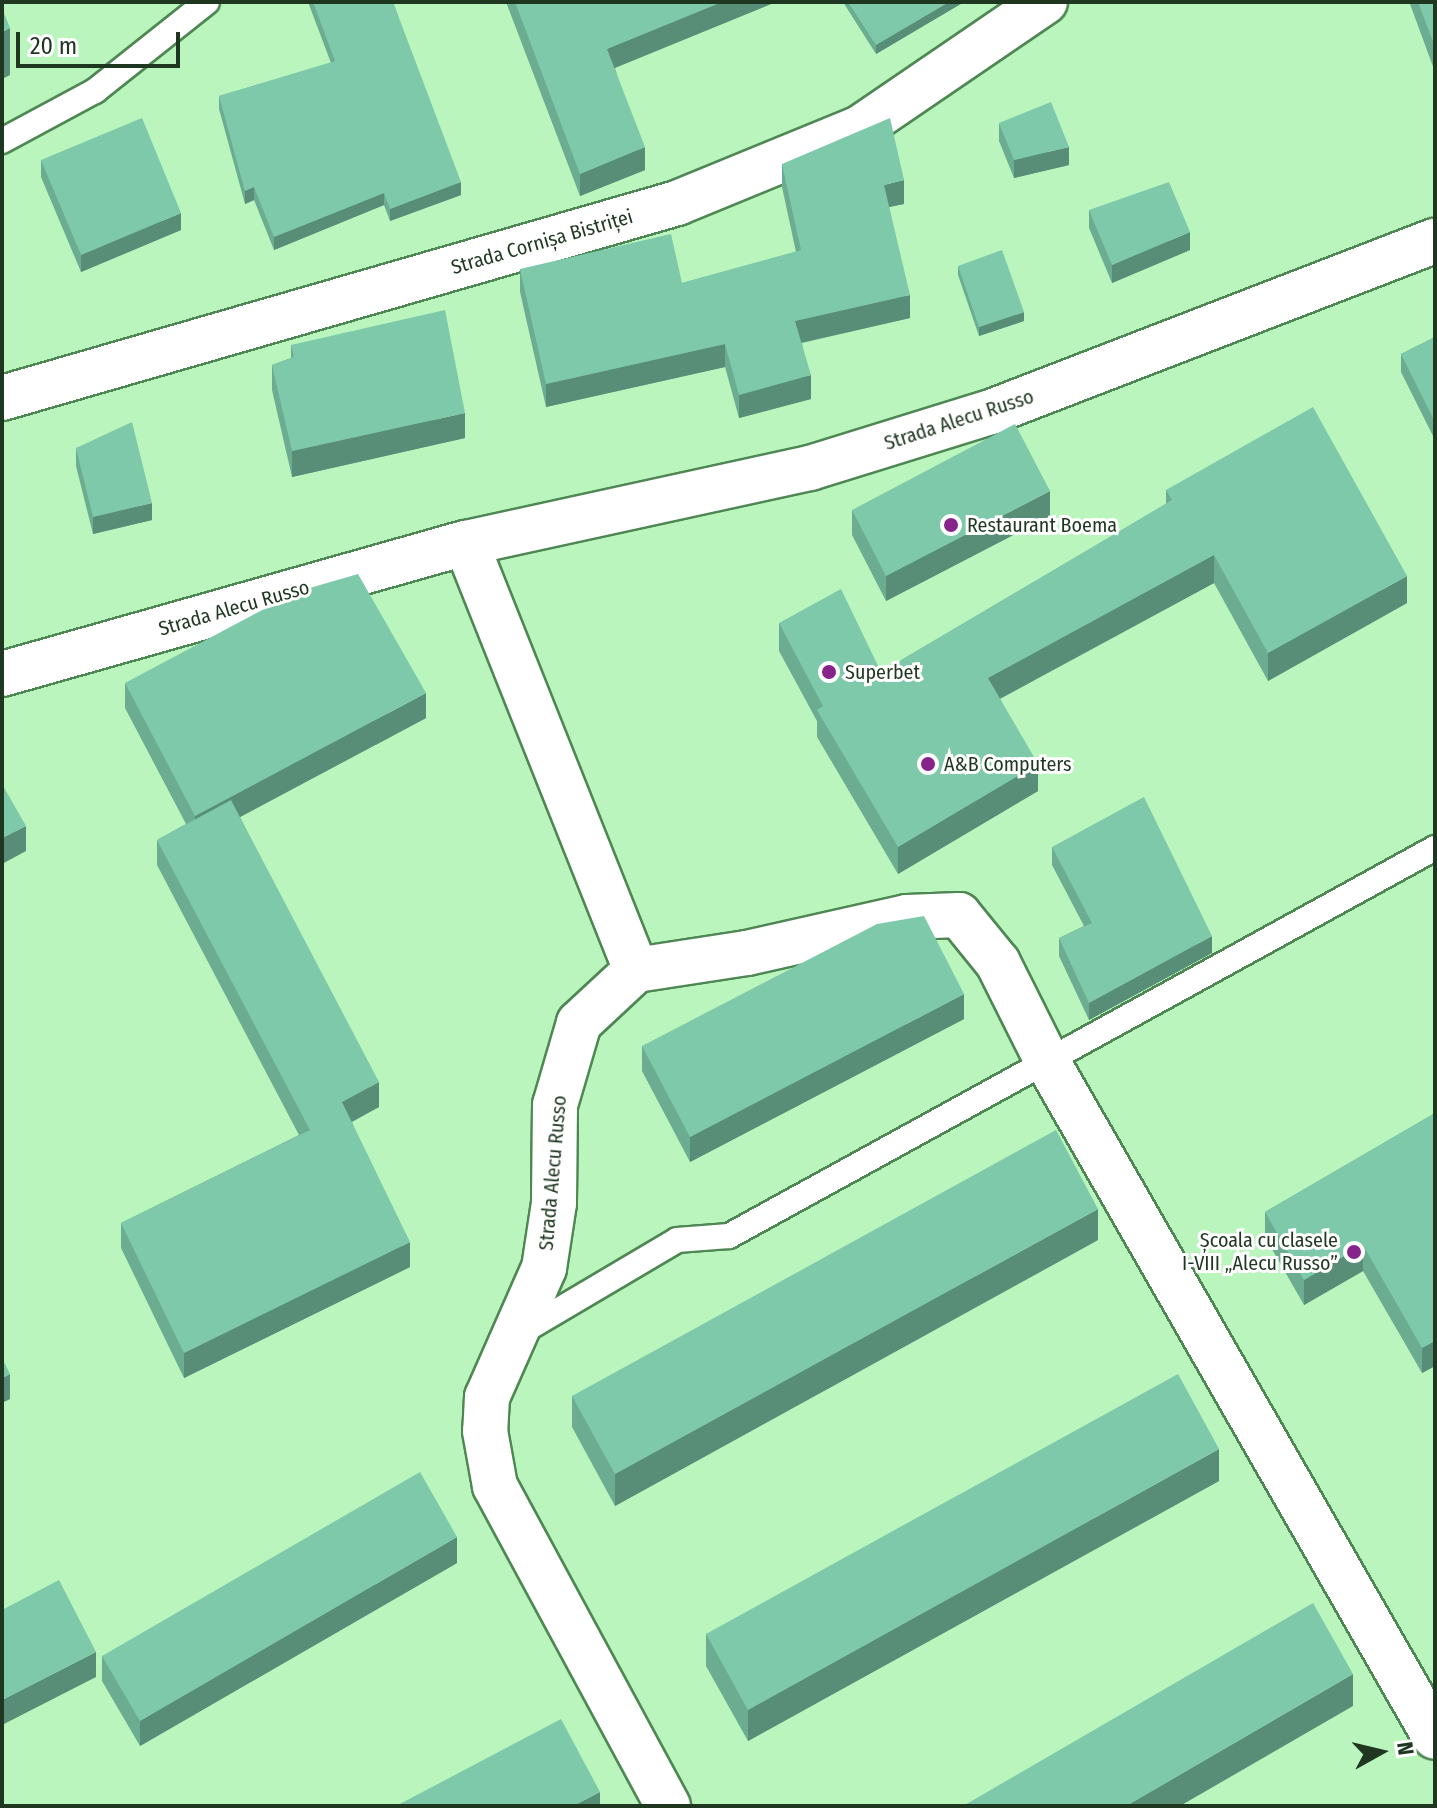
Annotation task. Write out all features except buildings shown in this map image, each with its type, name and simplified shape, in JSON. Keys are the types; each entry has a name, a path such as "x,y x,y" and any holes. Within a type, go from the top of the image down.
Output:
{"street":[{"name":"Strada Cornișa Bistriței","path":"2,398 677,203 860,128 1045,2"},
{"name":"Strada Alecu Russo","path":"2,674 466,543 810,468 976,417 1435,241"},
{"path":"466,543 636,970 747,953 907,917 959,915 998,963 1047,1061 1435,1737"},
{"name":"Strada Alecu Russo","path":"636,970 579,1023 555,1105 554,1203 544,1268 487,1397 485,1431 495,1486 668,1806"}],"lane":[{"path":"2,141 43,124 95,91 207,2"},
{"path":"511,1338 677,1240 729,1236 1435,848"}],"place":[{"name":"Restaurant Boema","path":"951,525"},
{"name":"Superbet","path":"829,672"},
{"name":"A&B Computers","path":"928,764"},
{"name":"Școala cu clasele I-VIII „Alecu Russo”","path":"1354,1252"}]}
